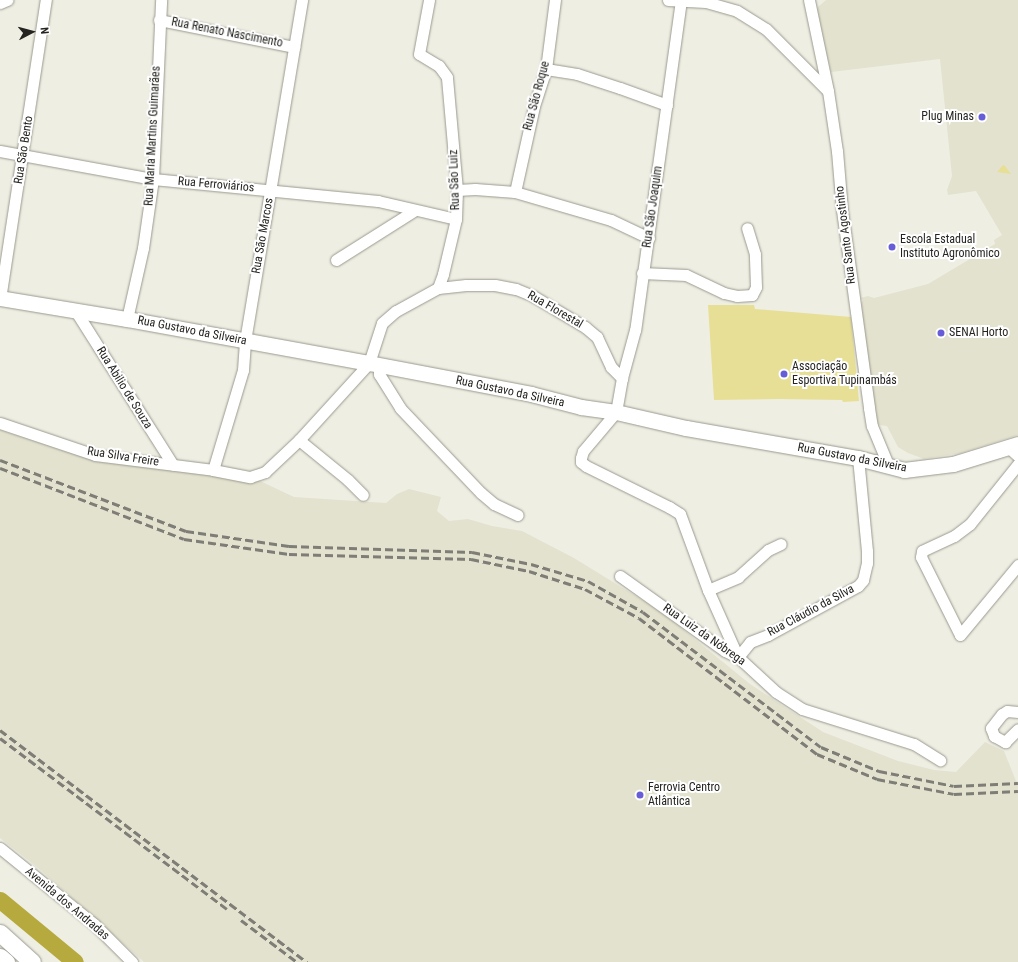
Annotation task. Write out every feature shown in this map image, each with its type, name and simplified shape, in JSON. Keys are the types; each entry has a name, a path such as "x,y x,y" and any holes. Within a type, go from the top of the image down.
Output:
{"main road":[{"name":"Rua Gustavo da Silveira","path":"0,298 127,319 531,394 581,407 616,412 686,428 858,458 904,470 953,464 1014,449"},
{"path":"0,933 32,962"},
{"path":"0,957 6,962"}],"street":[{"path":"0,3 7,0"},
{"name":"Rua São Bento","path":"0,298 46,0"},
{"name":"Rua Maria Martins Guimarães","path":"127,319 143,248 153,179 161,0"},
{"name":"Rua São Marcos","path":"213,470 243,370 245,341 272,190 302,0"},
{"name":"Rua São Luiz","path":"429,0 419,54 439,66 447,77 457,190 456,219 438,288"},
{"name":"Rua São Roque","path":"515,192 534,106 546,69 555,0"},
{"path":"668,0 706,2 737,11 766,29 828,91"},
{"name":"Rua Santo Agostinho","path":"809,0 828,91 837,151 842,210 872,426 889,467"},
{"name":"Rua São Joaquim","path":"616,412 622,378 635,330 681,1"},
{"name":"Rua Renato Nascimento","path":"159,20 294,47"},
{"path":"546,69 591,79 667,105"},
{"name":"Rua Ferroviários","path":"0,151 153,179 378,201 456,219"},
{"path":"457,190 475,189 515,192 611,220 649,238"},
{"path":"336,260 415,210"},
{"path":"642,273 686,275 724,293 737,296 752,295 756,287 755,254 747,228"},
{"name":"Rua Florestal","path":"438,288 466,285 495,286 516,288 533,296 585,327 596,338 611,367 622,378"},
{"path":"363,495 348,480 299,440 374,365 382,323 396,311 438,288"},
{"name":"Rua Abilio de Souza","path":"75,310 173,465"},
{"path":"374,365 400,408 481,493 494,504 518,515"},
{"path":"616,412 583,450 581,462 680,514 708,590 738,657"},
{"name":"Rua Silva Freire","path":"0,423 95,455 213,470 250,477 265,472 299,440"},
{"name":"Rua Cláudio da Silva","path":"738,657 750,642 768,635 858,586 863,580 867,563 867,551 858,458"},
{"path":"1018,464 970,524 954,536 922,551 921,556 960,635 1018,565"},
{"path":"708,590 738,577 768,550 781,544"},
{"name":"Rua Luiz da Nóbrega","path":"620,576 725,651 738,657 776,692 802,709 914,744 940,760"},
{"path":"1018,712 1007,711 1002,714 991,728 994,736 1005,742 1018,729"},
{"name":"Avenida dos Andradas","path":"0,848 94,924 132,962"}],"shaded area":[{"path":"826,0 1018,0 1018,435 961,453 924,459 908,453 898,447 887,426 879,425 875,420 861,304 863,300 860,298 868,296 874,298 928,284 995,244 994,240 1002,235 976,191 948,195 947,190 952,176 940,59 831,72 816,12 818,7"},
{"path":"1003,165 1005,166 1011,174 997,172"},
{"name":"Associação Esportiva Tupinambás","path":"708,305 754,305 755,309 851,317 859,401 843,402 842,400 779,399 714,400"},
{"path":"0,430 77,455 260,481 294,497 386,503 397,494 409,489 441,497 437,511 449,521 468,519 492,526 522,531 574,558 652,606 750,684 823,732 898,761 934,770 956,772 985,742 1004,751 1016,781 1018,782 1018,962 144,962 37,867 0,838"}],"waterway":[{"path":"0,900 75,962"}],"railway":[{"path":"0,460 186,531 289,546 472,552 531,564 588,581 643,612 821,747 879,771 954,786 1018,783"},
{"path":"0,468 184,539 289,554 471,559 529,571 585,589 639,618 817,754 877,779 954,794 1018,791"},
{"path":"0,730 307,962"},
{"path":"0,738 227,909"},
{"path":"241,920 297,962"}],"place":[{"name":"Plug Minas","path":"982,117"},
{"name":"Escola Estadual Instituto Agronômico","path":"892,247"},
{"name":"SENAI Horto","path":"941,333"},
{"name":"Associação Esportiva Tupinambás","path":"784,374"},
{"name":"Ferrovia Centro Atlântica","path":"640,795"}]}
